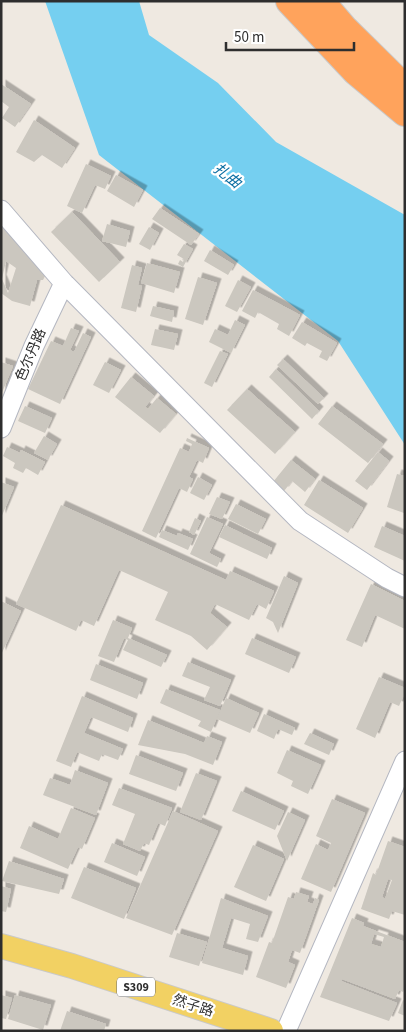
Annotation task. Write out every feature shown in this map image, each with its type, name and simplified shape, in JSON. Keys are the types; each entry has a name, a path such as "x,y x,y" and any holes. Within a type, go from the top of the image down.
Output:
{"highway":[{"path":"290,1 356,71 405,112"},
{"path":"320,1 344,29 405,89"}],"main road":[{"name":"然子路","path":"1,946 72,966 271,1031"}],"street":[{"path":"1,210 64,283 300,521 387,578 405,587"},
{"name":"色尔丹路","path":"1,428 34,346 64,283"},
{"path":"286,1031 405,761"}],"water":[{"name":"扎曲","path":"45,1 139,1 149,35 218,83 276,142 405,215 405,445 338,341 99,155"}],"building":[{"path":"1,84 31,104 15,127 2,118 9,107 1,101"},
{"path":"34,120 75,148 62,168 42,155 34,162 16,152"},
{"path":"86,164 111,176 105,189 95,185 82,213 67,206"},
{"path":"116,175 143,190 134,207 107,191"},
{"path":"160,208 199,234 191,245 152,219"},
{"path":"72,212 120,262 99,282 51,232"},
{"path":"107,224 130,231 126,247 102,241"},
{"path":"1,225 12,230 48,270 43,280 37,280 30,306 12,301 1,293","holes":["6,261 16,268 8,293 2,279"]},
{"path":"149,227 159,233 150,250 139,244"},
{"path":"184,244 193,249 183,267 178,264 180,260 183,262 184,259 177,255"},
{"path":"210,250 234,265 228,275 204,261"},
{"path":"147,263 180,272 174,293 141,283"},
{"path":"132,265 142,268 138,285 142,286 136,312 121,308"},
{"path":"198,277 217,283 203,325 185,319"},
{"path":"238,280 251,287 237,312 225,306"},
{"path":"253,290 300,315 289,336 277,329 279,324 258,312 255,318 242,311"},
{"path":"153,306 174,311 172,322 150,316"},
{"path":"235,320 245,325 231,353 209,342 215,329 228,335"},
{"path":"302,322 337,343 327,361 319,357 322,351 307,343 305,346 292,338"},
{"path":"71,328 79,331 70,350 74,352 83,333 91,337 60,404 28,389 51,341 63,346"},
{"path":"155,329 178,334 174,350 151,345"},
{"path":"220,351 228,354 212,387 204,383"},
{"path":"283,359 324,398 318,404 277,365"},
{"path":"1,362 13,366 1,395"},
{"path":"105,362 121,370 109,393 93,385"},
{"path":"276,369 319,411 312,419 269,377"},
{"path":"131,377 154,396 145,407 148,409 157,398 176,414 160,433 115,397"},
{"path":"247,389 295,432 275,454 227,410"},
{"path":"25,406 52,418 45,433 18,421"},
{"path":"332,406 383,444 368,463 318,424"},
{"path":"44,436 57,444 48,460 34,453"},
{"path":"187,438 209,448 203,463 197,460 189,477 193,479 187,492 179,488 156,538 142,531 180,448 189,452 192,444 186,441"},
{"path":"7,447 20,453 21,450 45,462 38,475 26,468 23,473 13,468 15,463 3,456"},
{"path":"378,452 389,461 367,490 355,481"},
{"path":"291,460 315,479 305,492 292,481 284,491 273,482"},
{"path":"397,474 405,476 404,513 387,507"},
{"path":"198,477 212,485 204,500 190,493"},
{"path":"319,480 363,508 348,533 304,505"},
{"path":"1,482 14,487 1,518"},
{"path":"217,497 230,502 222,519 209,514"},
{"path":"236,504 266,519 258,534 228,519"},
{"path":"61,505 226,580 230,571 274,591 266,609 257,604 249,620 215,604 210,613 227,627 207,650 191,636 155,620 168,592 119,570 94,626 81,620 76,631 16,604"},
{"path":"207,517 223,524 209,553 221,559 217,567 190,554"},
{"path":"195,518 201,521 194,535 189,532"},
{"path":"225,525 272,548 267,559 219,537"},
{"path":"382,526 405,536 405,561 374,547"},
{"path":"162,530 177,536 178,533 193,539 188,550 159,537"},
{"path":"284,576 298,583 278,633 273,622 266,618"},
{"path":"371,584 405,601 405,629 375,615 362,647 346,640"},
{"path":"1,601 21,611 1,655"},
{"path":"113,620 132,628 128,638 167,655 161,667 123,650 128,640 124,638 114,662 98,656"},
{"path":"252,638 296,657 289,673 245,654"},
{"path":"188,662 231,680 220,706 204,700 210,687 182,676"},
{"path":"96,664 143,683 137,699 90,680"},
{"path":"379,677 405,688 405,693 399,706 390,702 375,738 356,729"},
{"path":"166,689 220,710 211,732 198,726 201,721 160,703"},
{"path":"82,696 133,718 128,732 91,717 84,733 123,749 118,760 102,754 99,761 77,752 71,767 56,761"},
{"path":"226,698 259,713 250,733 217,719"},
{"path":"264,714 295,728 292,735 278,729 274,739 257,731"},
{"path":"148,720 204,743 207,736 222,742 213,765 185,754 138,745"},
{"path":"310,733 334,744 329,755 304,744"},
{"path":"287,750 321,765 308,794 291,786 293,781 277,773"},
{"path":"136,755 183,773 176,791 129,774"},
{"path":"75,770 108,783 96,815 43,795 50,778 70,785"},
{"path":"196,773 217,781 201,820 180,812"},
{"path":"119,788 172,808 165,826 158,823 149,845 144,843 140,851 123,844 135,814 112,805"},
{"path":"241,791 284,811 275,830 232,811"},
{"path":"332,799 365,813 331,892 301,879 316,844 328,850 331,843 316,836"},
{"path":"71,808 95,818 82,849 78,847 68,869 20,848 29,826 58,839"},
{"path":"173,811 218,831 172,935 126,918"},
{"path":"288,812 305,820 287,861 277,836"},
{"path":"388,841 405,847 405,915 392,911 389,919 361,909 373,873 376,875","holes":["388,879 392,880 385,899 382,897"]},
{"path":"112,843 145,857 137,876 104,862"},
{"path":"253,845 284,859 266,901 234,887"},
{"path":"9,861 64,879 59,894 2,881"},
{"path":"84,867 136,888 124,919 71,898"},
{"path":"1,886 11,889 6,912 1,911"},
{"path":"296,892 309,896 307,902 313,904 315,898 319,900 300,953 292,950 288,962 295,965 286,988 256,977 269,942 272,943 288,897 294,899"},
{"path":"221,898 268,916 258,942 246,939 250,924 231,918 222,948 248,956 243,975 202,963"},
{"path":"352,918 364,923 363,926 405,942 405,987 403,992 399,990 395,999 342,979 341,981 397,1003 389,1021 320,997","holes":["374,934 384,937 381,947 371,944"]},
{"path":"177,933 207,942 199,966 169,957"},
{"path":"1,995 12,998 6,1019 1,1018"},
{"path":"15,995 51,1005 43,1030 8,1019"},
{"path":"403,1000 405,1001 405,1016 398,1013"},
{"path":"67,1011 106,1024 104,1031 60,1031"}]}
